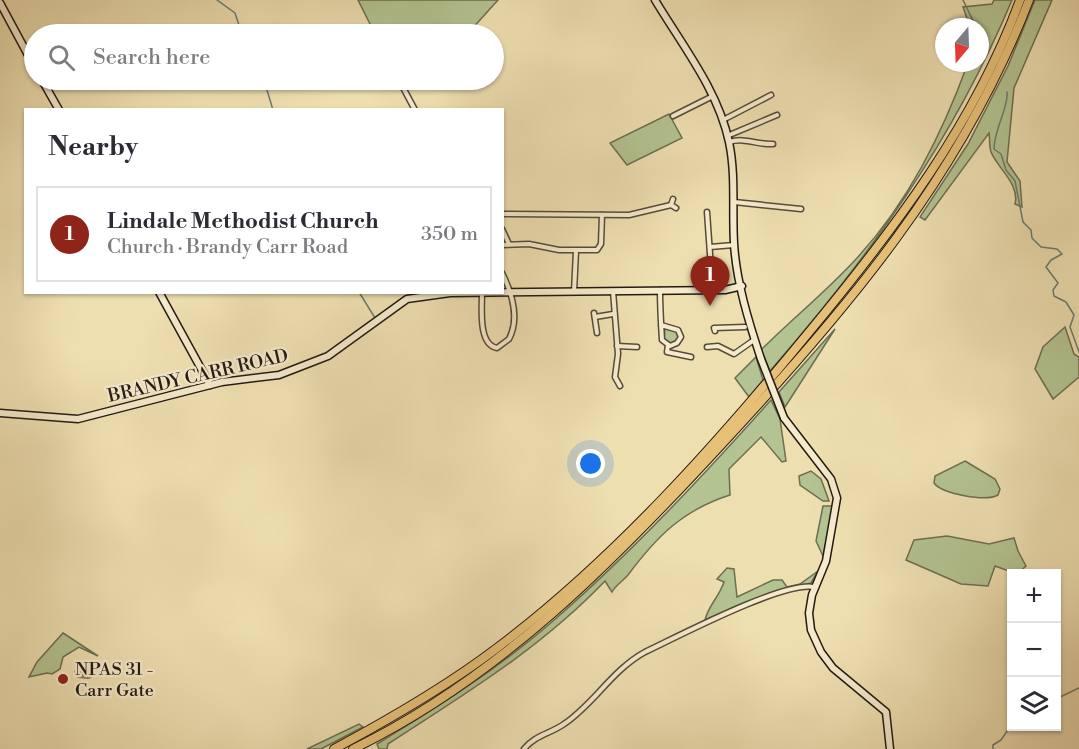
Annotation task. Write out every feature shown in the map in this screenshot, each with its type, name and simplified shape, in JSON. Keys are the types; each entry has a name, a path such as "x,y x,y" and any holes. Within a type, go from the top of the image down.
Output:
{"highway":[{"path":"334,749 398,715 496,649 611,548 750,404 907,208 952,138 992,63 1020,0"},
{"path":"353,749 447,694 499,658 550,618 611,561 785,377 848,303 916,213 960,144 999,70 1029,0"}],"street":[{"path":"656,0 713,96 728,139 734,202 734,245 749,318 761,359 784,418 826,470 836,489 837,509 828,556 814,587 809,614 816,643 833,668 882,707 888,719 890,749"},
{"path":"0,3 24,47"},
{"path":"47,90 57,108"},
{"path":"404,90 414,108"},
{"path":"722,120 771,95"},
{"path":"673,116 713,96"},
{"path":"728,139 777,115"},
{"path":"728,139 749,140 759,145 769,142"},
{"path":"504,214 629,215 674,206 673,199"},
{"path":"734,202 801,209"},
{"path":"707,212 711,268"},
{"path":"504,245 529,244 576,251 597,250 600,248 602,215"},
{"path":"504,233 509,244"},
{"path":"710,247 734,245"},
{"path":"574,291 576,251"},
{"path":"482,294 485,338 495,348 505,344 512,334 513,293 504,277"},
{"name":"BRANDY CARR ROAD","path":"504,293 725,290 742,286"},
{"path":"660,290 662,340 668,345"},
{"path":"613,291 613,314 618,354 615,377 620,386"},
{"path":"160,294 210,385"},
{"name":"BRANDY CARR ROAD","path":"0,413 78,419 210,385 279,375 328,356 406,300 436,294"},
{"path":"597,333 594,315 613,314"},
{"path":"745,327 749,318"},
{"path":"661,325 675,328 680,333 677,343 668,345"},
{"path":"715,332 714,328 745,327 754,336"},
{"path":"707,348 720,347 734,354 754,336"},
{"path":"668,345 667,352 691,357"},
{"path":"617,346 637,347"},
{"path":"524,749 538,736 565,724 628,662 645,652 758,600 802,586 814,587"}],"green space":[{"path":"358,0 498,0 476,24 370,24"},
{"path":"994,0 1012,0 989,52 989,18 967,18 963,7 992,4"},
{"path":"1035,0 1052,0 1014,88 1007,162 1020,181 1022,207 1015,204 1016,197 1011,183 991,152 989,133 925,220 920,217 968,144 1008,66"},
{"path":"965,72 978,72 936,149 875,240 807,328 770,371 761,350 834,282 876,236 922,166"},
{"path":"669,114 682,138 627,165 610,143"},
{"path":"665,327 676,330 679,338 675,343 669,344 664,340"},
{"path":"1065,327 1074,354 1079,357 1079,377 1053,399 1035,369 1043,347"},
{"path":"835,329 785,407 779,392"},
{"path":"756,357 763,380 749,397 735,378"},
{"path":"771,400 780,419 786,461 782,462 761,437 729,469 730,495 698,508 672,526 612,592 605,581 529,649 388,744 387,749 379,749 377,744 468,686 553,621 665,514"},
{"path":"965,461 995,479 1000,489 998,495 984,498 965,496 946,490 934,483 935,476"},
{"path":"811,471 821,479 829,501 823,501 800,485 799,476"},
{"path":"823,506 834,506 823,556 816,541"},
{"path":"947,536 989,544 1014,538 1026,566 1023,569 1007,570 995,566 988,586 961,584 906,560 914,540"},
{"path":"727,568 734,569 737,597 773,580 782,580 787,587 800,584 818,571 811,583 757,598 705,620 724,582 717,579"},
{"path":"63,633 98,656 79,647 63,657 60,669 52,674 29,677 37,662"},
{"path":"359,724 363,727 321,749 307,749"}],"waterway":[{"path":"217,0 235,13 239,24"},
{"path":"963,0 972,18"},
{"path":"267,90 272,108"},
{"path":"1007,92 994,149 1001,154 1006,170 1015,181 1023,222 1031,230 1032,238 1041,247 1057,249 1062,254 1051,260 1046,267 1058,283 1053,290 1054,296 1066,302 1074,315 1070,327 1079,352"},
{"path":"360,294 375,318"},
{"path":"1061,697 1079,688"},
{"path":"993,749 993,745 1001,740 1007,731"}],"taxiway":[{"path":"79,673 88,674"}],"place":[{"name":"Lindale Methodist Church","path":"710,306"},
{"name":"NPAS 31 - Carr Gate","path":"63,679"}]}
